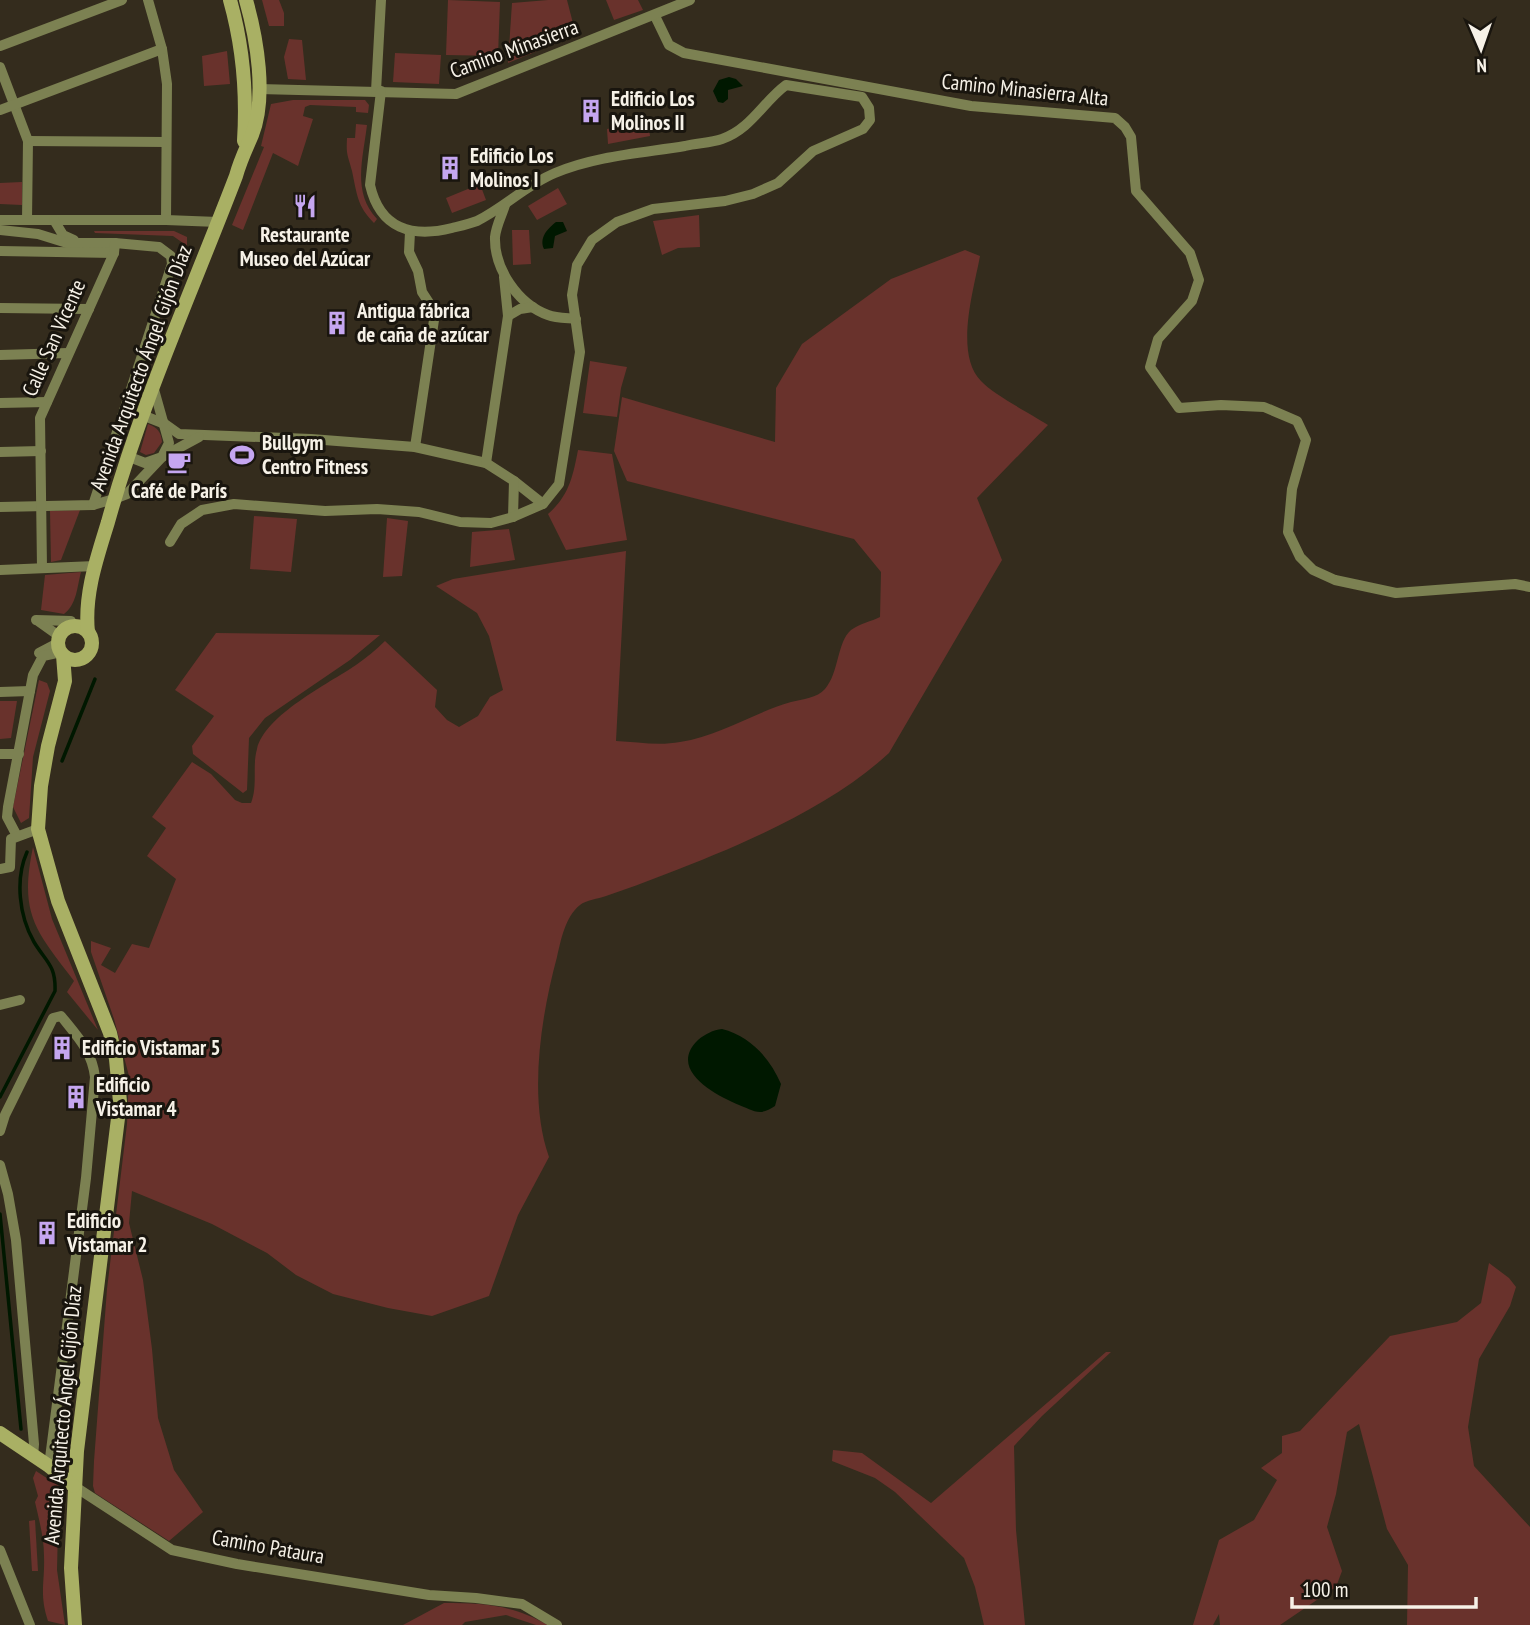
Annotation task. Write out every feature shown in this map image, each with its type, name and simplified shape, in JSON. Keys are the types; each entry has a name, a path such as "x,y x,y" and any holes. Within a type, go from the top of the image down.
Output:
{"main road":[{"name":"Avenida Arquitecto Ángel Gijón Díaz","path":"230,0 240,41 244,79 243,151"},
{"name":"Avenida Arquitecto Ángel Gijón Díaz","path":"75,1625 71,1568 77,1451 120,1102 116,1059 110,1033 58,901 38,829 41,786 65,681 63,639 86,601 127,456 243,151 252,134 258,110 259,89 256,41 246,0"},
{"name":"Avenida Arquitecto Ángel Gijón Díaz","path":"65,681 92,646 88,632 86,601"},
{"path":"83,658 68,659 63,639 74,626 88,632"},
{"name":"Camino Pataura","path":"0,1433 74,1486"},
{"path":"49,1466 66,1463 77,1451"}],"street":[{"path":"0,46 122,0"},
{"path":"148,0 162,49 166,84 166,220"},
{"path":"170,542 181,524 202,510 234,505 325,511 377,509 419,512 460,522 491,523 513,517 542,503 559,484 580,352 572,295 577,265 592,240 617,222 653,209 725,201 753,194 778,183 813,151 863,129 870,120 869,108 862,97 786,85 772,95 752,122 723,139 592,162 555,173 475,222 442,230 410,232 396,227 390,221 373,200 370,185 378,91 381,0"},
{"name":"Camino Minasierra","path":"259,89 456,94 690,0"},
{"name":"Camino Minasierra Alta","path":"655,16 669,45 684,53 971,106 1115,118 1131,137 1136,191 1189,253 1199,280 1192,301 1158,339 1150,367 1179,408 1221,405 1264,407 1297,421 1306,440 1292,489 1288,532 1300,557 1313,570 1335,580 1396,593 1502,585 1530,587"},
{"path":"0,110 162,49"},
{"path":"0,67 28,141 27,220"},
{"path":"28,141 166,142"},
{"path":"486,463 508,316 504,277 497,257 495,235 505,205"},
{"path":"0,220 218,222"},
{"path":"54,220 63,235 76,241 114,248"},
{"path":"475,222 495,235"},
{"path":"0,230 38,234 67,243 76,241"},
{"path":"410,232 409,252 418,271 422,292 433,309 434,320 415,447"},
{"path":"0,251 159,247 171,256 173,264 93,505"},
{"name":"Calle San Vicente","path":"42,568 40,418 114,248"},
{"path":"504,277 533,307 550,316 576,319"},
{"path":"508,316 520,309 533,307"},
{"path":"0,308 89,309"},
{"path":"0,355 68,353"},
{"path":"0,507 93,505 127,494 162,457 169,443 153,386"},
{"path":"0,403 47,402"},
{"path":"142,415 165,424 178,435 260,436 415,447 486,463 542,503"},
{"path":"127,456 145,463 199,437"},
{"path":"0,452 41,451"},
{"path":"513,517 514,481"},
{"path":"0,570 95,566"},
{"path":"43,619 63,639 34,620 43,619"},
{"path":"17,836 4,811 19,754 34,659 43,650 63,639"},
{"path":"0,692 30,691"},
{"path":"0,754 19,754"},
{"path":"0,869 10,867 11,839 38,829"},
{"path":"0,1005 20,1000"},
{"path":"0,1130 53,1018 61,1016 88,1049 93,1062 94,1103 49,1466"},
{"path":"93,1062 116,1059"},
{"path":"0,1165 16,1240 33,1457"},
{"name":"Camino Pataura","path":"74,1486 172,1550 237,1564 429,1595 522,1604 557,1625"},
{"path":"0,1550 30,1625"}],"shaded area":[{"path":"262,0 279,0 284,13 284,26 269,26"},
{"path":"448,0 500,2 498,56 446,55"},
{"path":"567,0 576,35 508,63 512,3"},
{"path":"606,0 638,0 643,10 614,20"},
{"path":"289,39 302,40 306,80 288,79 284,57"},
{"path":"227,51 230,84 204,86 202,56"},
{"path":"395,53 441,55 439,84 393,82"},
{"path":"729,77 736,79 743,86 728,90 728,99 723,103 718,102 713,91 719,80"},
{"path":"293,100 365,100 369,105 368,113 356,112 356,107 305,107 303,116 313,119 298,166 273,153 243,230 232,225 264,147 261,146 271,104"},
{"path":"648,121 650,136 608,144 607,129"},
{"path":"356,124 367,125 361,175 364,198 377,219 374,223 358,199 348,155 347,138 355,138"},
{"path":"22,182 22,205 0,204 0,183"},
{"path":"480,184 486,200 452,213 446,198"},
{"path":"558,188 567,204 537,220 528,206"},
{"path":"699,215 700,247 678,248 662,255 653,221"},
{"path":"556,222 563,222 567,231 555,236 553,248 544,249 542,241 545,234"},
{"path":"512,230 529,230 531,264 513,265"},
{"path":"94,231 174,231 187,237 187,256 183,243 173,236"},
{"path":"965,250 980,256 968,321 967,338 973,369 981,381 995,392 1048,425 977,498 1002,560 889,753 840,791 754,838 628,888 585,902 575,910 564,929 551,980 539,1057 539,1109 549,1157 518,1215 489,1296 432,1316 333,1294 296,1275 267,1253 212,1224 132,1191 129,1223 143,1280 158,1418 174,1470 203,1512 169,1541 95,1493 94,1461 107,1289 127,1124 129,1076 114,1019 91,952 91,941 111,948 101,965 115,973 132,944 149,948 176,879 147,856 166,828 152,817 192,762 211,774 235,800 251,803 257,749 262,736 284,712 356,665 385,641 437,690 435,707 447,720 459,727 478,716 490,697 503,690 489,636 477,613 436,586 453,579 626,551 616,741 664,744 694,739 822,692 833,675 846,635 854,628 880,617 881,572 854,539 627,481 614,451 622,397 775,442 776,388 802,344 891,279"},
{"path":"590,361 627,367 617,417 583,413"},
{"path":"148,424 158,431 162,442 154,453 146,455 140,452"},
{"path":"578,450 612,454 627,540 566,550 548,514 565,493"},
{"path":"80,510 61,560 51,562 50,511"},
{"path":"254,516 297,519 291,572 250,569"},
{"path":"387,518 408,521 402,576 383,577"},
{"path":"509,529 515,560 470,567 472,532"},
{"path":"81,572 72,605 64,614 41,610 45,575"},
{"path":"216,633 380,635 350,660 265,718 249,738 247,790 243,793 193,754 192,746 214,716 175,690"},
{"path":"39,680 47,683 50,691 33,757 29,818 21,823 13,807"},
{"path":"0,701 17,701 11,738 0,739"},
{"path":"33,847 52,919 98,1030 67,992 74,981 49,948 34,920 28,889"},
{"path":"722,1029 750,1043 771,1065 781,1084 775,1106 757,1112 729,1101 708,1088 691,1071 688,1061 690,1051 698,1040 712,1031"},
{"path":"1489,1263 1516,1287 1510,1306 1479,1359 1468,1427 1474,1466 1530,1527 1530,1625 1407,1625 1408,1565 1387,1529 1359,1424 1347,1432 1327,1527 1342,1571 1336,1587 1280,1625 1220,1625 1219,1614 1213,1625 1193,1625 1219,1540 1254,1520 1277,1480 1261,1468 1282,1453 1282,1436 1300,1431 1390,1336 1457,1322 1481,1303"},
{"path":"1106,1352 1111,1352 1014,1446 1016,1530 1025,1625 984,1625 975,1587 964,1558 895,1492 875,1478 832,1461 833,1450 862,1453 931,1503"},
{"path":"36,1471 59,1486 57,1570 65,1625 48,1621 44,1603 44,1549 35,1502 38,1496 33,1478"},
{"path":"35,1520 38,1571 32,1571 29,1521"},
{"path":"444,1603 498,1606 523,1613 548,1625 536,1625 506,1615 465,1622 462,1625 403,1625"}],"waterway":[{"path":"62,761 95,679"},
{"path":"0,1097 55,991 52,969 34,942 22,909 20,885 27,852"},
{"path":"0,1214 21,1429"}],"place":[{"name":"Edificio Los Molinos II","path":"591,111"},
{"name":"Edificio Los Molinos I","path":"450,168"},
{"name":"Restaurante Museo del Azúcar","path":"305,206"},
{"name":"Antigua fábrica de caña de azúcar","path":"337,323"},
{"name":"Bullgym Centro Fitness","path":"242,455"},
{"name":"Café de París","path":"179,462"},
{"name":"Edificio Vistamar 5","path":"62,1048"},
{"name":"Edificio Vistamar 4","path":"76,1097"},
{"name":"Edificio Vistamar 2","path":"47,1233"}]}
